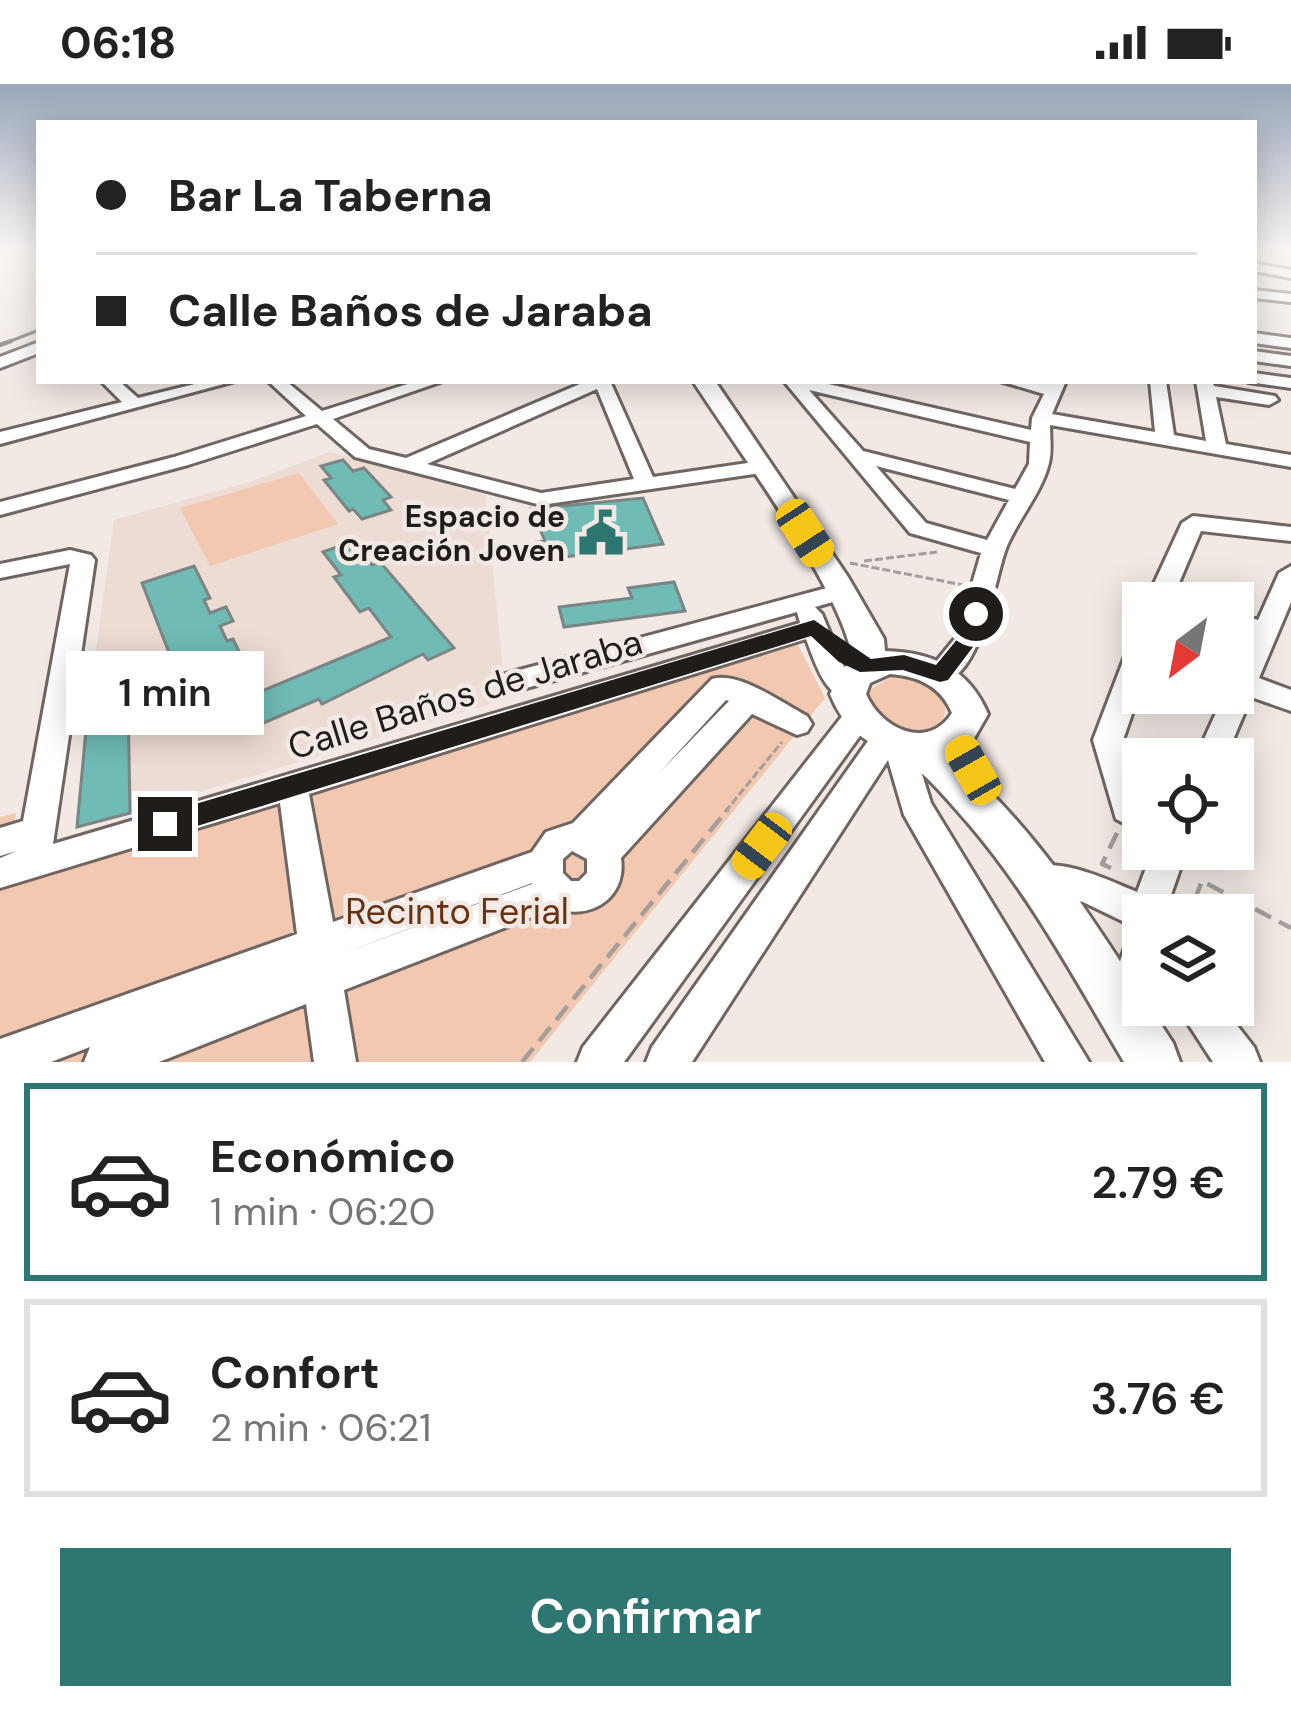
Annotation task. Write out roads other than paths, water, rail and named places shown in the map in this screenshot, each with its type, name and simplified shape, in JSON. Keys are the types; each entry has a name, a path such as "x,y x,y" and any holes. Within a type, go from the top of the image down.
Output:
{"main road":[{"path":"706,384 760,467 892,643 966,700 970,714 966,728 955,739"},
{"path":"840,574 867,639 877,710 953,777 1001,831 1141,1041"},
{"path":"877,710 904,662 932,670"},
{"path":"877,710 955,739 991,802 1001,831"}],"street":[{"path":"1257,322 1291,326"},
{"path":"1257,338 1291,343"},
{"path":"0,363 36,348"},
{"path":"1257,356 1291,361"},
{"path":"1257,378 1291,383"},
{"path":"112,384 134,404"},
{"path":"0,439 214,384"},
{"path":"280,384 362,452 541,499 760,467"},
{"path":"0,509 426,384"},
{"path":"410,464 595,384"},
{"path":"603,384 646,484"},
{"path":"795,384 918,528 982,546"},
{"path":"809,384 1040,428 1165,440 1291,460"},
{"path":"1158,384 1165,440"},
{"path":"932,670 969,639 982,590 982,546 1023,497 1039,464 1040,428 1057,386"},
{"path":"1217,448 1205,386 1270,400"},
{"path":"854,455 1023,497"},
{"path":"1167,582 1193,523 1291,535"},
{"path":"0,571 70,557 82,560 23,856"},
{"path":"1254,661 1291,573"},
{"path":"512,682 809,614 840,574"},
{"path":"809,614 831,668 877,710 916,806 1068,1062"},
{"name":"Calle Baños de Jaraba","path":"0,842 23,856 809,614"},
{"path":"1254,628 1266,633"},
{"path":"591,846 724,686 797,724"},
{"path":"1254,686 1291,701"},
{"path":"1122,701 1108,740 1122,789"},
{"path":"598,1062 877,710"},
{"path":"667,1062 877,710"},
{"path":"296,800 335,1062"},
{"path":"550,877 558,844 591,846"},
{"path":"550,877 577,895 596,886 606,870 591,846"},
{"path":"0,1060 320,962 550,877"},
{"path":"1033,880 1086,887 1122,903"},
{"path":"105,1062 320,962"},
{"path":"1212,1026 1239,1062"}],"railway":[{"path":"7,343 36,331"},
{"path":"7,343 11,341"},
{"path":"0,345 7,343"}],"place":[{"name":"Espacio de Creación Joven","path":"601,533"}],"park label":[{"name":"Recinto Ferial","path":"457,911"}]}
